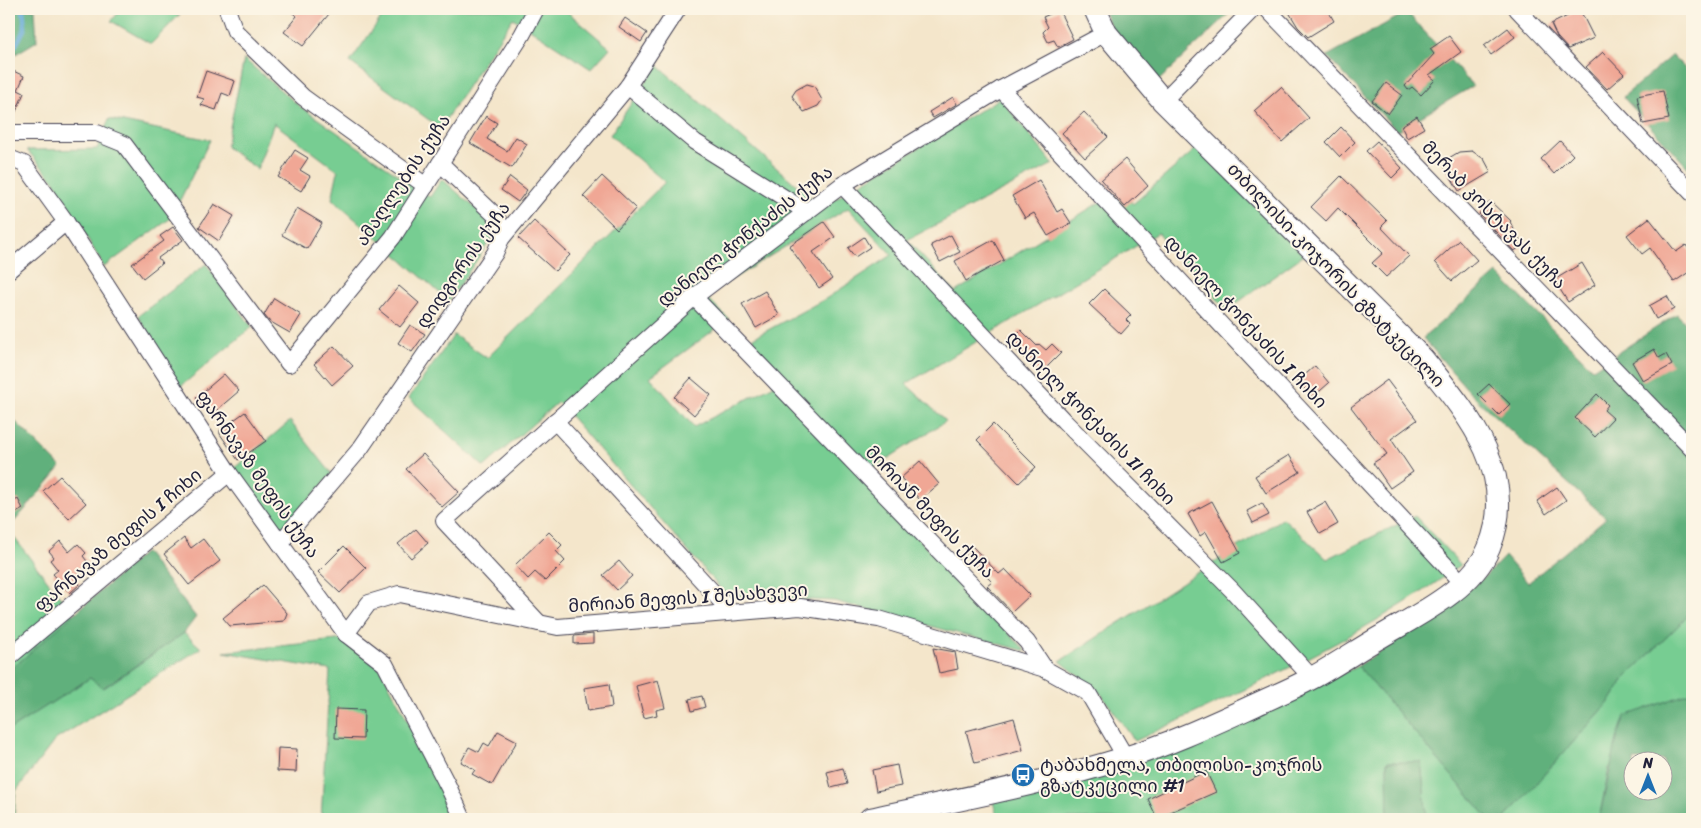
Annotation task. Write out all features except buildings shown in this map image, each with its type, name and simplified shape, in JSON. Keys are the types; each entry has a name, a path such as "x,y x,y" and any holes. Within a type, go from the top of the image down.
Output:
{"main road":[{"name":"თბილისი-კოჯორის გზატკეცილი","path":"876,819 1126,758 1186,736 1312,678 1420,614 1462,583 1476,568 1489,549 1495,527 1497,505 1493,462 1465,412 1422,358 1163,101 1106,33 1095,9"}],"street":[{"path":"227,9 235,31 302,97 426,186"},
{"name":"ამაღლების ქუჩა","path":"9,133 96,133 124,144 289,364 393,237 522,35 536,9"},
{"name":"დიდგორის ქუჩა","path":"280,543 368,439 495,254 501,240 628,86 678,9"},
{"path":"1163,101 1253,9"},
{"name":"მერაბ კოსტავას ქუჩა","path":"1268,9 1692,449"},
{"path":"1517,9 1692,193"},
{"name":"დანიელ ჭონქაძის ქუჩა","path":"539,623 444,521 694,297 842,185 1001,89 1106,33"},
{"path":"628,86 695,142 807,212"},
{"name":"დანიელ ჭონქაძის I ჩიხი","path":"1001,89 1462,583"},
{"name":"ფარნავაზ მეფის ქუჩა","path":"9,158 24,164 66,222 229,473 346,634 385,664 463,819"},
{"path":"440,163 496,216 501,227 501,240"},
{"name":"დანიელ ჭონქაძის II ჩიხი","path":"842,185 1064,422 1232,590 1312,678"},
{"path":"9,270 66,222"},
{"name":"მირიან მეფის ქუჩა","path":"694,297 1027,642 1045,669 1088,693 1126,758"},
{"path":"555,421 731,612"},
{"name":"ფარნავაზ მეფის I ჩიხი","path":"9,657 229,473"},
{"name":"მირიან მეფის I შესახვევი","path":"346,634 369,603 399,594 558,627 800,608 879,619 1045,669"}],"green space":[{"path":"9,9 35,9 37,41 9,58"},
{"path":"122,9 185,9 151,44 111,21"},
{"path":"371,9 564,9 610,48 591,69 513,18 440,128 350,62 383,15"},
{"path":"1103,9 1234,9 1155,84 1117,41"},
{"path":"1407,12 1473,86 1397,131 1327,56"},
{"path":"1672,55 1692,75 1692,172 1623,97"},
{"path":"244,59 298,105 430,197 442,179 489,220 491,239 449,301 332,199 338,171 274,123 257,169 226,147"},
{"path":"657,65 822,207 1000,98 1053,164 907,240 955,292 1121,189 1133,204 1197,148 1304,255 1227,310 1158,233 906,384 946,421 859,477 1026,651 834,601 727,596 558,402 484,467 409,398 454,335 487,358 665,182 610,135","holes":["848,208 892,255 827,298 753,338 774,385 694,427 650,377 729,319 705,296"]},
{"path":"109,119 210,140 171,218 104,267 55,182 27,150 97,149"},
{"path":"206,264 252,327 180,387 138,316"},
{"path":"1497,273 1593,369 1677,314 1692,330 1692,612 1623,680 1611,700 1504,819 1489,819 1358,666 1454,602 1505,556 1528,583 1606,518 1474,397 1423,338"},
{"path":"9,415 61,467 9,528"},
{"path":"290,421 332,474 283,529 232,470"},
{"path":"1415,516 1461,565 1384,616 1343,639 1261,682 1135,741 1101,694 1060,661 1283,518 1327,559"},
{"path":"9,531 74,615 9,671"},
{"path":"145,552 196,617 184,633 103,688 90,678 9,730 9,671"},
{"path":"1692,612 1692,695 1687,694 1628,750 1624,750 1624,754 1609,768 1599,819 1504,819 1611,700 1623,680"},
{"path":"184,633 201,648 55,740 16,791 14,819 9,819 9,730 90,678 104,688"},
{"path":"346,639 381,669 459,819 321,819 330,670 224,652"},
{"path":"1358,666 1489,819 1427,819 1421,763 1387,762 1388,819 998,819 992,799 1288,700"},
{"path":"1687,694 1692,695 1692,819 1599,819 1617,739 1625,716"},
{"path":"1387,762 1421,762 1427,819 1388,819"}],"waterway":[{"path":"9,44 16,45 25,28 23,9"},
{"path":"1686,819 1692,818"}],"place":[{"name":"ტაბახმელა, თბილისი-კოჯრის გზატკეცილი #1","path":"1023,775"}]}
